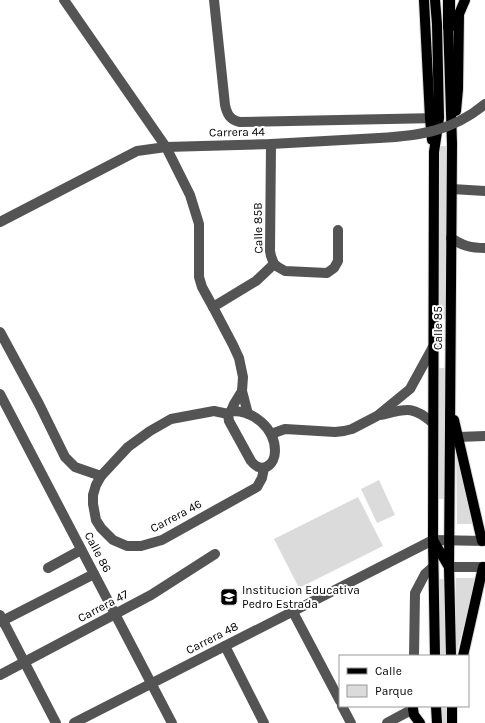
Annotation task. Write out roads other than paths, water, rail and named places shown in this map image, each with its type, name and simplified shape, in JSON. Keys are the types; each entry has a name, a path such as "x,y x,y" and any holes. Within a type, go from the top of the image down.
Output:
{"highway":[{"path":"449,0 449,26"}],"main road":[{"path":"424,0 434,118"},
{"name":"Calle 85","path":"435,0 444,89 452,144 449,567 451,655"},
{"name":"Calle 85","path":"435,655 433,567 434,118 444,89 449,26 446,0"},
{"path":"452,144 458,89 458,0"},
{"path":"459,14 465,0"},
{"path":"433,331 450,331"},
{"path":"450,403 483,541"},
{"path":"433,540 449,567"},
{"path":"463,655 484,567"},
{"path":"436,707 437,723"},
{"path":"452,707 452,723"},
{"path":"413,708 414,715 420,723"}],"street":[{"path":"64,0 166,147 190,196 199,224 199,277 202,287 233,345 238,358 243,377 242,391 248,414 262,421 271,434 285,429 335,432 352,429 377,416 410,389 433,347"},
{"name":"Carrera 44","path":"214,0 225,105 227,113 234,120 240,122 434,118"},
{"name":"Carrera 44","path":"0,222 137,151 166,147 271,144 379,138 427,133 445,128 472,114 485,104"},
{"name":"Calle 85B","path":"213,307 256,281 274,264 270,251 271,144"},
{"path":"452,189 485,191"},
{"path":"274,264 285,272 327,273 334,268 338,261 338,230"},
{"path":"451,238 464,246 471,248 485,248"},
{"path":"0,332 65,457 75,467 101,476"},
{"path":"242,391 230,413 229,421 251,462 255,466 264,468"},
{"name":"Calle 86","path":"0,394 172,723"},
{"path":"377,416 409,410 421,413 433,423"},
{"name":"Carrera 46","path":"248,414 214,411 171,419 150,431 128,447 101,476 93,495 94,512 96,520 101,528 113,540 127,546 134,547 151,544 162,540 257,487 262,478 264,468 269,465 274,458 275,450 271,434"},
{"path":"458,437 485,436"},
{"name":"Carrera 48","path":"74,723 433,540 483,541"},
{"path":"48,568 81,550"},
{"name":"Carrera 47","path":"0,675 151,595 215,554"},
{"path":"414,655 415,593 425,574 433,567"},
{"path":"449,567 484,567"},
{"path":"56,723 25,662 1,620 94,574"},
{"path":"293,612 339,699"},
{"path":"225,646 264,723"},
{"path":"343,707 351,723"},
{"path":"387,723 413,708"}],"place":[{"name":"Institucion Educativa Pedro Estrada","path":"229,597"}]}
